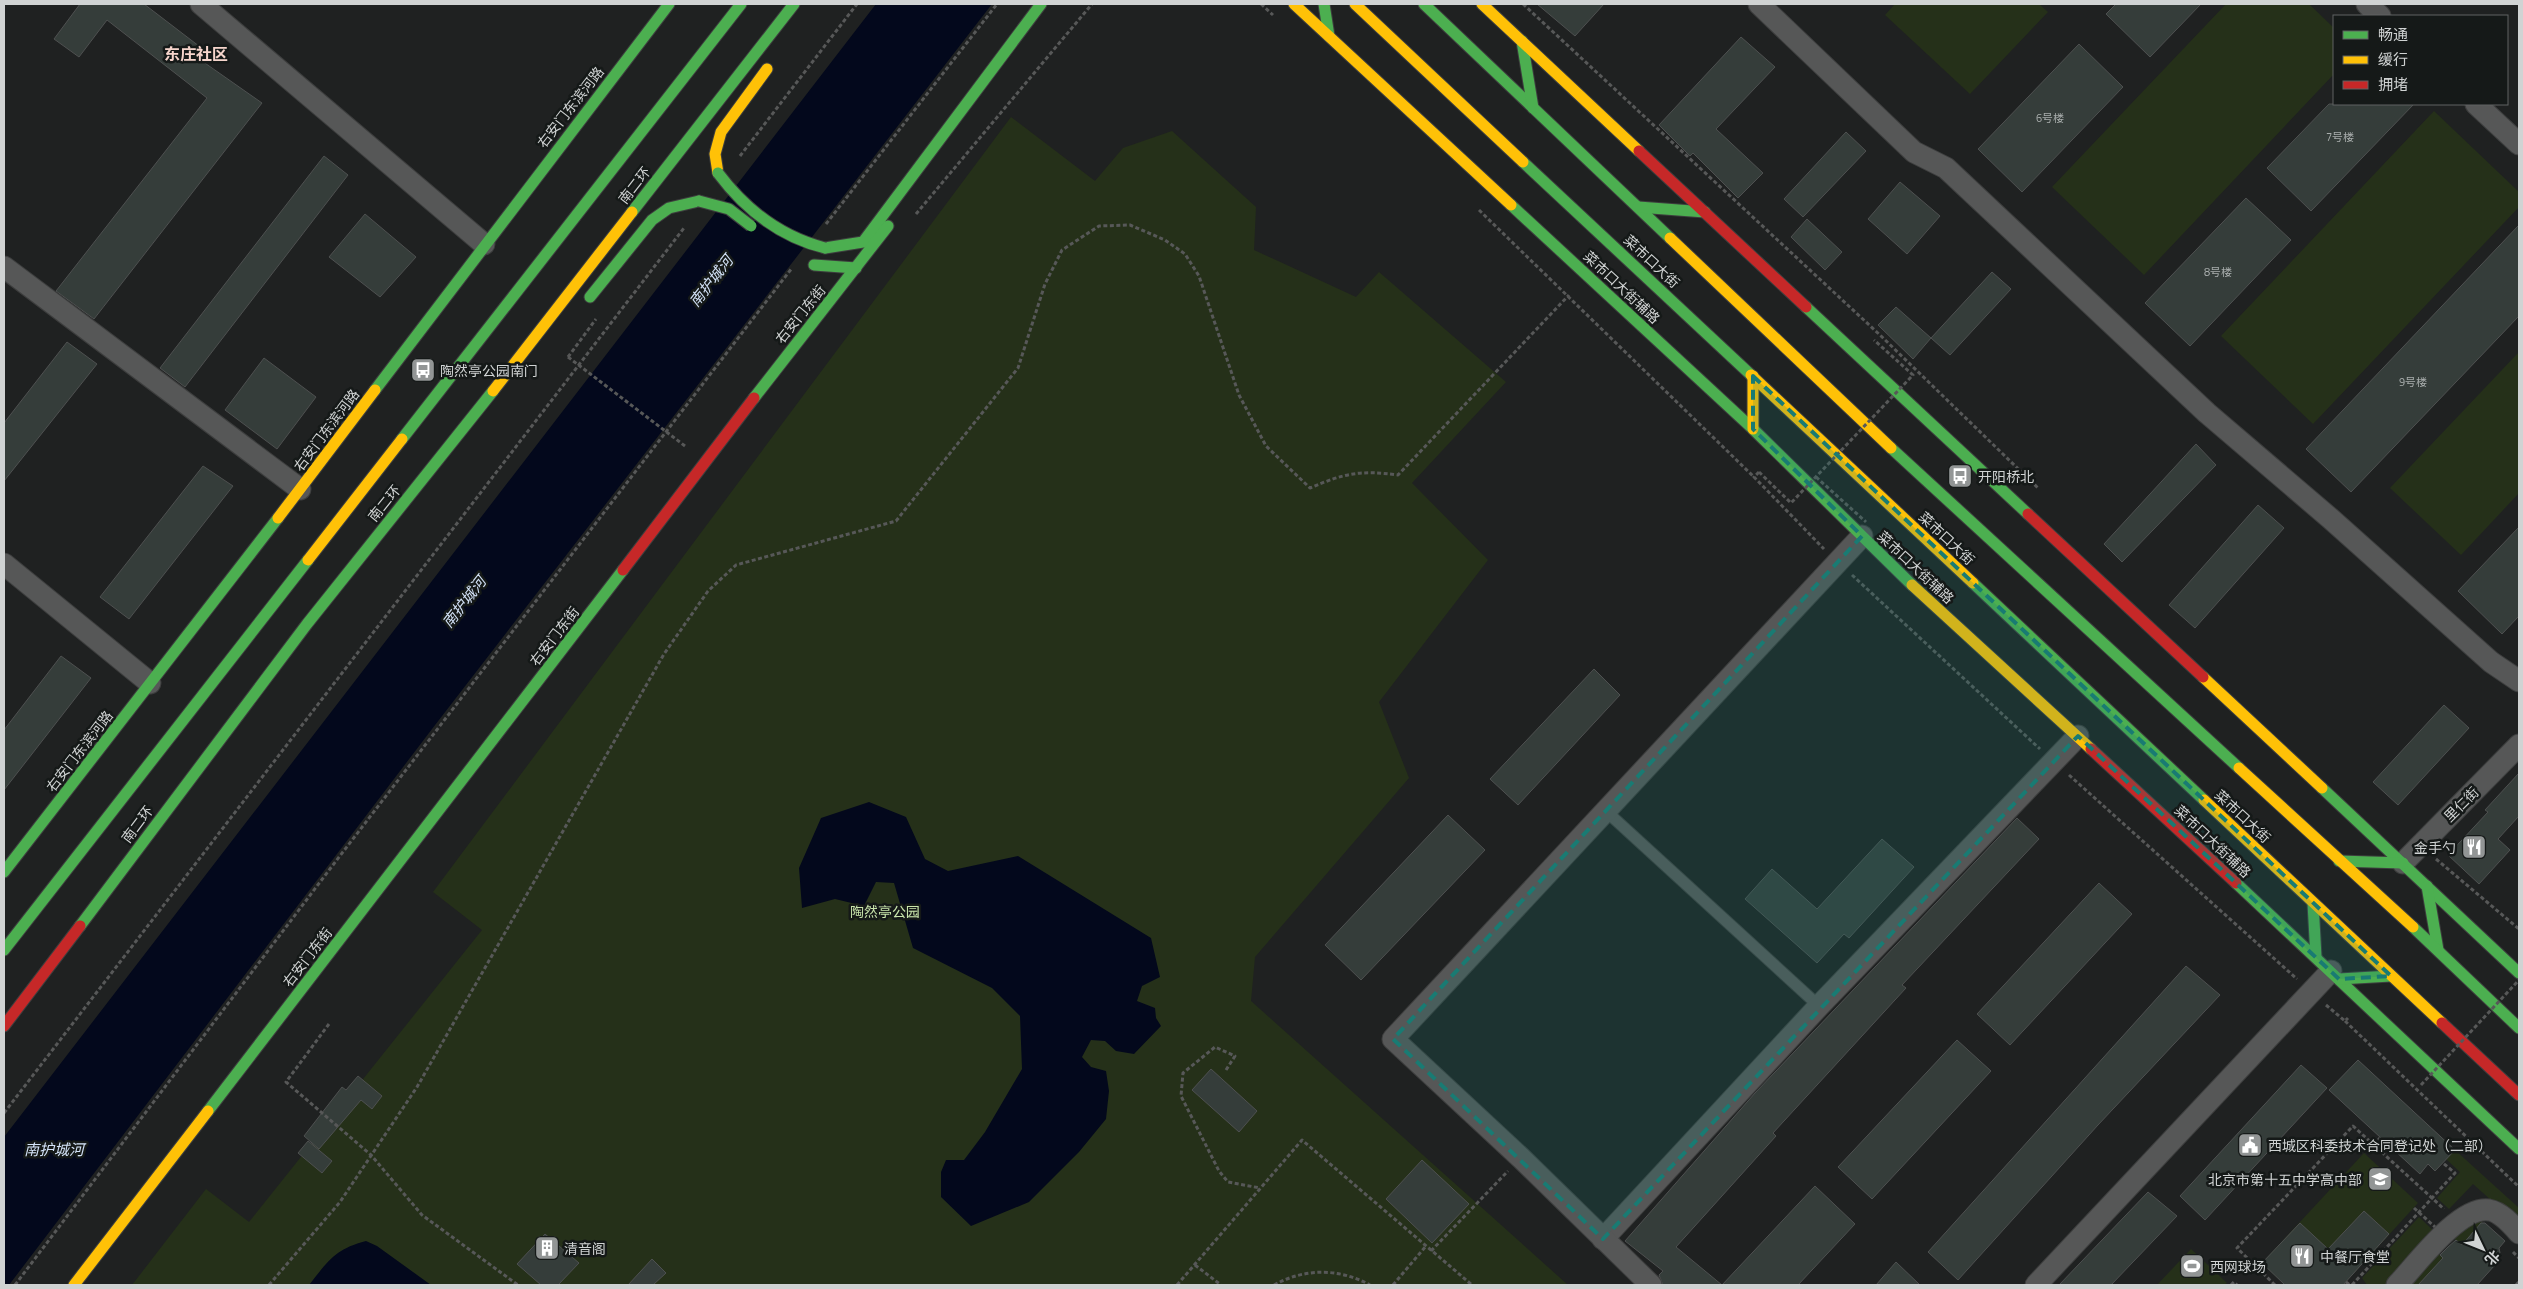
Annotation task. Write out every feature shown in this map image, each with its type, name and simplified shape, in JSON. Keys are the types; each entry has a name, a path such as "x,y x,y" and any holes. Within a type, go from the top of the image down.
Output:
{"main road":[{"name":"右安门东滨河路","path":"4,872 300,489 484,244 669,4"},
{"name":"南二环","path":"4,950 741,4"},
{"name":"南二环","path":"4,1026 307,624 519,358 795,4"},
{"path":"790,32 795,4"},
{"name":"菜市口大街辅路","path":"1294,4 1753,429 1864,529 2078,736 2519,1149"},
{"path":"1324,4 1329,36"},
{"name":"菜市口大街","path":"1355,4 2519,1095"},
{"name":"菜市口大街","path":"1424,4 1936,490 2438,950 2519,1028"},
{"path":"1482,4 2519,973"},
{"path":"771,63 721,132 715,154 718,173 729,189 776,226 800,241 825,248 863,242 1045,8"},
{"name":"右安门东街","path":"74,1285 694,478 799,338 856,268 1045,8"},
{"path":"1522,41 1533,108"},
{"path":"582,307 652,220 669,208 699,201 729,209 759,233"},
{"path":"1638,207 1705,212"},
{"path":"797,263 856,268"},
{"path":"519,358 555,332"},
{"path":"1753,376 1753,429"},
{"path":"2339,861 2403,863"},
{"path":"2427,886 2438,950"},
{"path":"2313,903 2316,957"},
{"path":"2335,975 2391,976"}],"street":[{"path":"201,4 484,244"},
{"path":"1759,4 1914,152 1946,168 2207,413 2331,519 2491,662 2519,681"},
{"path":"2367,4 2379,15"},
{"path":"2477,105 2519,144"},
{"path":"4,267 300,489"},
{"path":"1651,1285 1521,1158 1393,1039 1607,812 1864,529"},
{"path":"4,564 150,683"},
{"path":"1603,1239 1819,1006 2078,736"},
{"name":"里仁街","path":"2403,863 2519,745"},
{"path":"2036,1285 2335,975"},
{"path":"2397,1285 2458,1221 2476,1210 2491,1210 2508,1221 2519,1233"}],"lane":[{"path":"1607,812 1819,1006"}],"path":[{"path":"738,159 857,4"},
{"path":"824,227 997,4"},
{"path":"914,217 1092,4"},
{"path":"1260,4 1275,17"},
{"path":"1523,4 1880,335 2042,492"},
{"path":"1476,207 1569,295 1754,477"},
{"path":"4,1113 690,220"},
{"path":"269,1285 340,1202 417,1087 664,654 708,591 736,565 896,521 1018,368 1045,284 1062,250 1100,226 1130,225 1165,240 1185,254 1199,276 1239,395 1266,446 1310,488 1340,475 1371,471 1398,475 1569,295"},
{"path":"15,1285 342,853 797,263"},
{"path":"1758,472 1791,503 1913,375 1874,340 1880,335"},
{"path":"568,357 686,446"},
{"path":"1816,477 1864,529"},
{"path":"2420,846 2478,892 2519,930"},
{"path":"2471,900 2478,892"},
{"path":"2421,1085 2519,980"},
{"path":"2345,1021 2519,1187"},
{"path":"329,1024 286,1082 371,1155 422,1215 518,1285"},
{"path":"1226,1070 1234,1056 1215,1047 1183,1073 1181,1096 1219,1172 1228,1182 1261,1188"},
{"path":"2275,1285 2237,1248 2353,1126 2458,1221"},
{"path":"2374,1145 2380,1138"},
{"path":"1177,1285 1302,1140 1472,1285"},
{"path":"1431,1250 1521,1158"},
{"path":"2346,1282 2351,1285 2456,1173 2443,1163"},
{"path":"2414,1208 2435,1227"},
{"path":"1393,1285 1426,1246"},
{"path":"2372,1253 2378,1258"},
{"path":"1195,1265 1221,1285"},
{"path":"1274,1285 1294,1276 1321,1272 1348,1276 1370,1285"},
{"path":"2231,1285 2234,1282 2237,1285"},
{"path":"2516,1285 2519,1282"}],"highlighted area":[{"path":"1753,376 2391,976 2339,979 2078,736 1603,1239 1393,1039 1862,536 1753,429"}],"green space":[{"path":"1895,4 2039,4 2048,12 1970,94 1885,15"},
{"path":"2226,4 2309,4 2333,27 2333,75 2144,275 2052,187"},
{"path":"2434,111 2519,192 2519,207 2313,424 2221,336"},
{"name":"陶然亭公园","path":"1011,117 1095,181 1123,148 1172,131 1256,207 1254,250 1356,297 1379,272 1506,382 1412,483 1488,560 1379,702 1409,778 1255,957 1251,1001 1568,1285 132,1285 206,1189 249,1222 482,930 433,892"},
{"path":"2519,352 2519,493 2461,555 2390,488"},
{"path":"2455,1150 2519,1208 2519,1225 2473,1184 2449,1209 2437,1198 2460,1172 2446,1159"},
{"path":"2364,1153 2418,1203 2343,1285 2285,1285 2262,1263"},
{"path":"2478,1216 2483,1221 2462,1245 2452,1237 2437,1252 2443,1258 2424,1279 2428,1283 2426,1285 2408,1285 2429,1255 2448,1235 2468,1220"},
{"path":"2419,1217 2438,1235 2395,1282 2386,1285 2367,1285 2362,1278"},
{"name":"西网球场","path":"2191,1249 2227,1283 2224,1285 2157,1285"}],"water":[{"name":"南护城河","path":"876,4 992,4 432,729 9,1285 4,1285 4,1137"},
{"path":"869,802 906,817 925,859 948,871 1018,856 1151,938 1160,977 1142,986 1137,1001 1155,1008 1156,1018 1161,1026 1134,1054 1116,1051 1105,1041 1091,1040 1082,1057 1091,1067 1106,1071 1109,1091 1106,1119 1079,1152 1029,1202 971,1226 941,1197 941,1172 946,1160 964,1160 985,1132 1022,1069 1020,1016 992,988 913,948 894,883 876,882 864,906 835,899 802,908 799,868 821,818"},
{"path":"366,1241 377,1246 431,1285 309,1285 339,1252"}],"building":[{"path":"80,4 144,4 208,53 202,61 262,103 94,319 56,291 207,98 107,20 79,57 54,39"},
{"path":"1537,4 1604,4 1575,36"},
{"path":"2116,4 2201,4 2150,57 2106,14"},
{"path":"1741,37 1775,67 1716,129 1763,173 1738,198 1693,153 1690,156 1659,125"},
{"path":"2079,44 2123,87 2022,192 1978,149"},
{"path":"2329,104 2413,105 2311,211 2267,168"},
{"path":"1846,132 1866,151 1803,217 1784,199"},
{"path":"324,156 348,175 185,387 160,368"},
{"path":"1900,182 1940,216 1907,254 1868,219"},
{"path":"2246,198 2291,240 2190,346 2145,303"},
{"path":"365,214 416,257 380,297 329,257"},
{"path":"1807,219 1842,252 1825,270 1791,237"},
{"path":"2519,225 2519,316 2351,492 2306,449"},
{"path":"1992,272 2011,289 1950,355 1931,338"},
{"path":"1896,307 1931,338 1913,359 1878,325"},
{"path":"67,342 97,364 4,481 4,423"},
{"path":"264,358 316,397 277,449 225,410"},
{"path":"2196,444 2216,465 2122,562 2104,544"},
{"path":"203,466 233,486 129,619 100,597"},
{"path":"2258,505 2284,528 2195,628 2169,605"},
{"path":"2519,527 2519,616 2502,634 2458,591"},
{"path":"61,656 91,678 4,790 4,730"},
{"path":"1594,669 1620,695 1518,805 1490,779"},
{"path":"2444,705 2469,728 2398,805 2373,782"},
{"path":"2519,773 2519,816 2498,839 2510,850 2479,884 2448,855 2488,812 2485,810"},
{"path":"1448,815 1485,850 1361,980 1325,945"},
{"path":"2017,818 2039,839 1902,985 1906,988 1773,1133 1776,1136 1676,1247 1722,1285 1663,1285 1659,1275 1663,1271 1625,1241 1755,1093"},
{"path":"1882,839 1914,867 1849,938 1844,934 1817,963 1745,899 1772,869 1817,909"},
{"path":"2099,883 2132,914 2010,1045 1977,1014"},
{"path":"2186,966 2220,995 2098,1125 1958,1280 1928,1252"},
{"path":"1957,1040 1991,1071 1872,1199 1838,1167"},
{"path":"2358,1060 2455,1150 2435,1171 2428,1164 2420,1174 2329,1090"},
{"name":"西城区科委技术合同登记处（二部）","path":"2301,1065 2327,1088 2205,1220 2180,1196"},
{"path":"1211,1069 1257,1111 1239,1132 1192,1090"},
{"path":"358,1076 382,1096 372,1109 361,1100 319,1149 304,1136 342,1087 346,1090"},
{"path":"308,1141 332,1161 322,1173 298,1153"},
{"path":"1422,1160 1469,1204 1432,1243 1386,1199"},
{"path":"1815,1186 1855,1224 1798,1285 1722,1285"},
{"path":"2148,1192 2177,1216 2111,1285 2059,1285"},
{"name":"中餐厅食堂","path":"2364,1211 2389,1234 2343,1285 2285,1285 2262,1263 2300,1223 2328,1249"},
{"path":"2481,1223 2485,1223 2505,1241 2499,1248 2500,1253 2492,1262 2495,1265 2477,1285 2418,1285 2443,1258 2440,1255 2448,1247 2456,1240 2462,1245"},
{"name":"清音阁","path":"545,1234 579,1263 558,1285 541,1285 517,1264"},
{"path":"652,1259 666,1273 653,1285 628,1285"},
{"path":"1896,1262 1920,1285 1876,1285"}],"traffic: fast":[{"path":"375,390 669,4"},
{"path":"402,439 741,4"},
{"path":"632,212 794,4"},
{"path":"825,248 863,242 1041,4"},
{"path":"1324,4 1329,36"},
{"path":"1424,4 1670,238"},
{"path":"1522,41 1533,108"},
{"path":"1523,162 1751,375"},
{"path":"718,173 740,198 765,220 794,237 825,248"},
{"path":"590,297 652,220 669,208 699,201"},
{"path":"699,201 729,209 751,226"},
{"path":"1511,205 1753,429 1912,585"},
{"path":"1638,207 1705,212"},
{"path":"754,398 888,226"},
{"path":"814,265 856,268"},
{"path":"1806,307 2028,514"},
{"path":"80,926 307,624 493,391"},
{"path":"1891,448 2239,768"},
{"path":"4,872 278,518"},
{"path":"4,950 308,560"},
{"path":"208,1111 623,570"},
{"path":"1973,583 2204,800"},
{"path":"2322,788 2519,973"},
{"path":"2339,861 2403,863"},
{"path":"2236,883 2519,1149"},
{"path":"2427,886 2438,950"},
{"path":"2313,903 2316,957"},
{"path":"2413,927 2519,1028"},
{"path":"2339,979 2391,976"}],"traffic: slow":[{"path":"1294,4 1511,205"},
{"path":"1355,4 1523,162"},
{"path":"1482,4 1639,151"},
{"path":"718,173 715,154 721,132 767,69"},
{"path":"493,391 632,212"},
{"path":"1670,238 1891,448"},
{"path":"1751,375 1973,583"},
{"path":"1753,376 1753,429"},
{"path":"278,518 375,390"},
{"path":"308,560 402,439"},
{"path":"1912,585 2091,749"},
{"path":"2203,677 2322,788"},
{"path":"2239,768 2413,927"},
{"path":"2204,800 2442,1023"},
{"path":"74,1285 208,1111"}],"traffic: jam":[{"path":"1639,151 1806,307"},
{"path":"623,570 754,398"},
{"path":"2028,514 2203,677"},
{"path":"2091,749 2236,883"},
{"path":"4,1026 80,926"},
{"path":"2442,1023 2519,1095"}],"place":[{"name":"陶然亭公园南门","path":"423,370"},
{"name":"开阳桥北","path":"1960,476"},
{"name":"金手勺","path":"2474,847"},
{"name":"西城区科委技术合同登记处（二部）","path":"2250,1145"},
{"name":"北京市第十五中学高中部","path":"2380,1179"},
{"name":"清音阁","path":"547,1248"},
{"name":"中餐厅食堂","path":"2302,1256"},
{"name":"西网球场","path":"2192,1266"}],"district":[{"name":"东庄社区","path":"196,54"}]}
